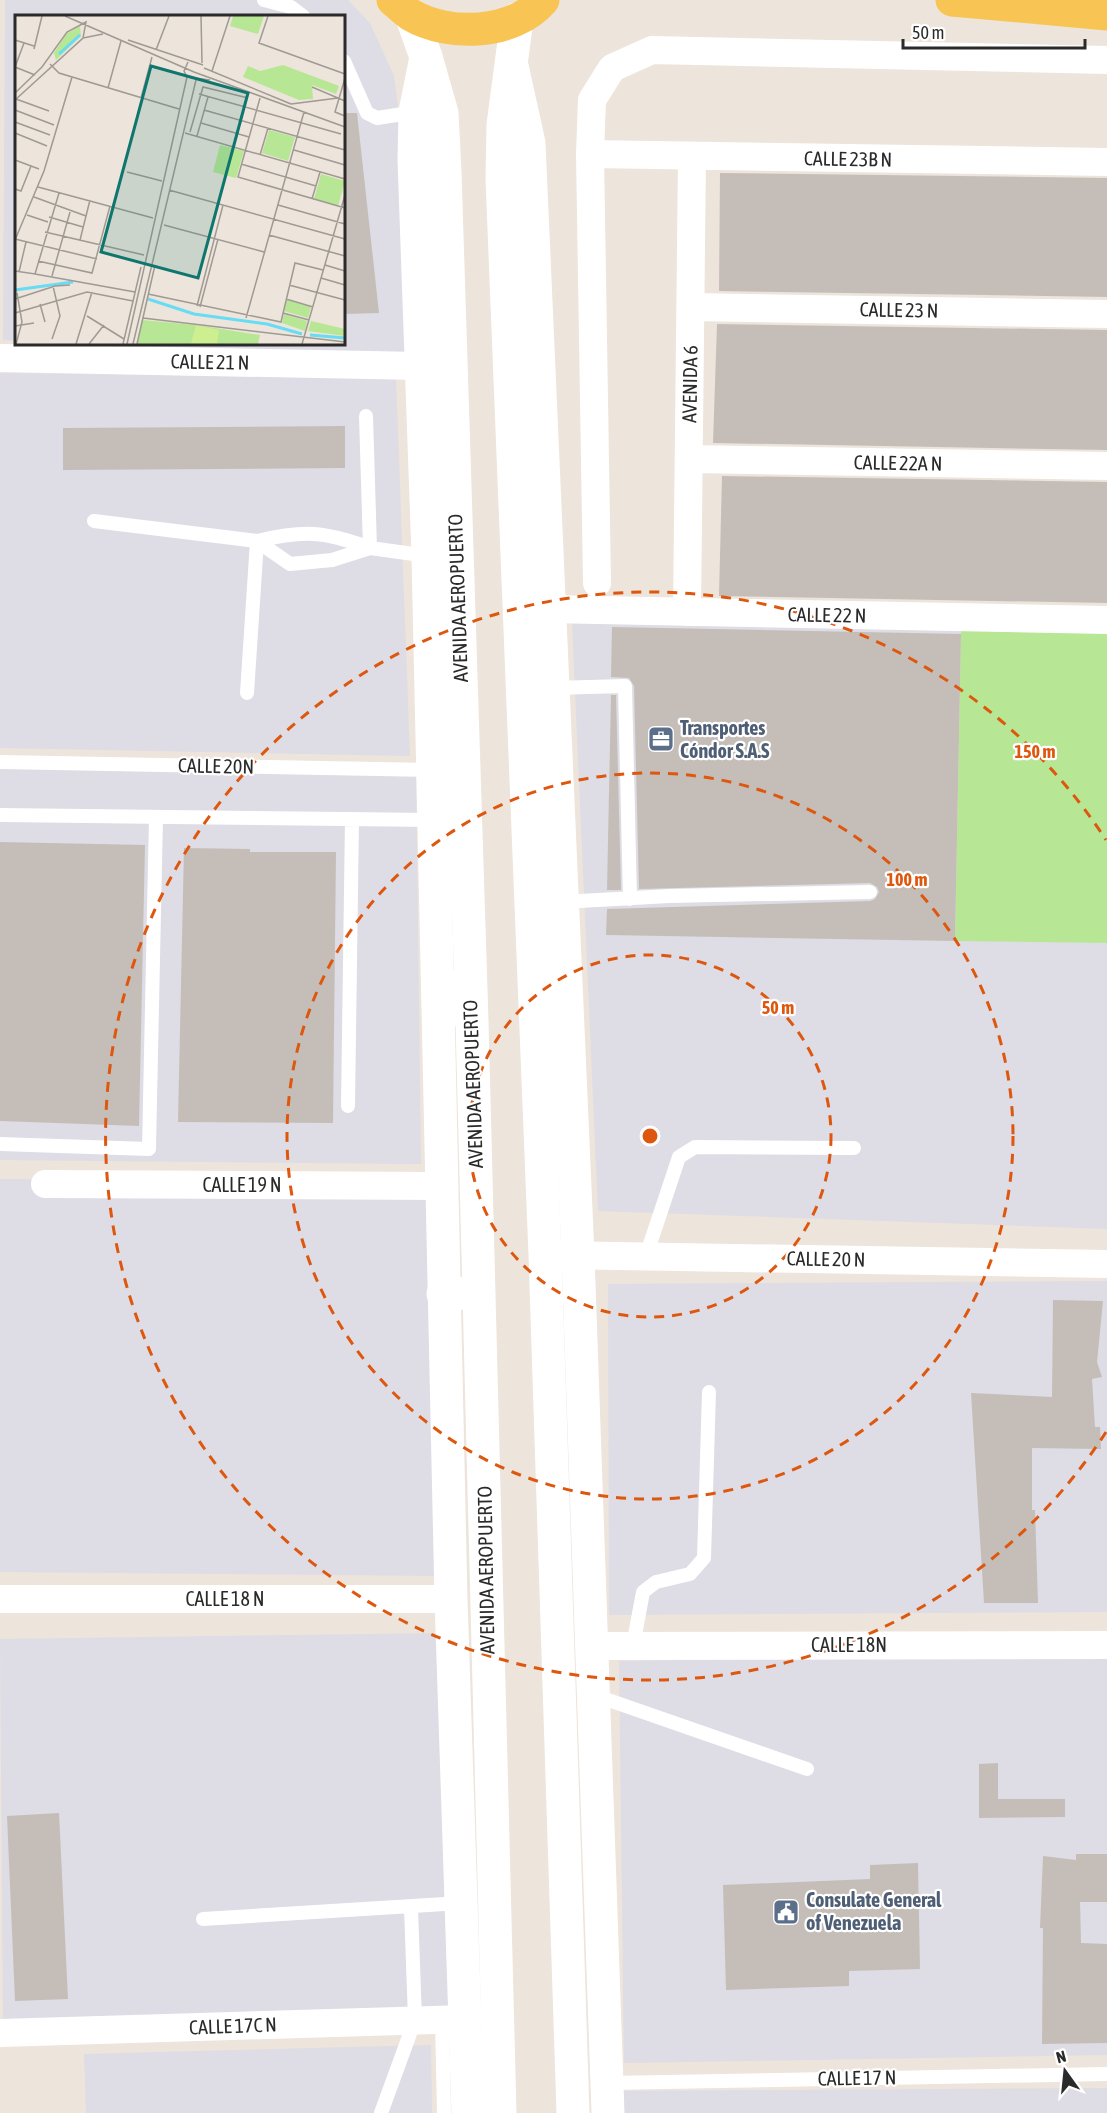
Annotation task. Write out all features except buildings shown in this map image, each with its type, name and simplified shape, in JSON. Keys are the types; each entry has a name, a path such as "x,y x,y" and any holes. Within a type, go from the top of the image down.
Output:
{"main road":[{"path":"952,0 1107,14"},
{"path":"402,7 436,26 463,30 491,27 538,6"},
{"path":"538,6 510,60 503,125 502,179 551,1004 578,1255 608,2098"},
{"name":"AVENIDA AEROPUERTO","path":"402,7 426,57 472,1021 500,2113"},
{"path":"510,60 529,142 562,902 551,1004 545,1255 573,2113"},
{"name":"AVENIDA AEROPUERTO","path":"428,112 414,160 428,556 438,977 440,1186 462,1903 441,2020 468,2113"},
{"path":"438,977 472,1021"},
{"path":"443,1294 479,1293"}],"street":[{"path":"597,584 590,154 592,100 612,68 652,50 1107,60"},
{"name":"CALLE 23B N","path":"590,154 1107,162"},
{"name":"AVENIDA 6","path":"687,612 693,156"},
{"name":"CALLE 23 N","path":"691,307 1107,314"},
{"name":"CALLE 21 N","path":"0,358 420,366"},
{"name":"CALLE 22A N","path":"689,459 1107,466"},
{"name":"CALLE 22 N","path":"548,609 1107,620"},
{"name":"CALLE 19 N","path":"45,1184 440,1186"},
{"name":"CALLE 20 N","path":"545,1255 1107,1264"},
{"name":"CALLE 18 N","path":"0,1599 451,1599"},
{"name":"CALLE 18N","path":"592,1646 1107,1645"},
{"name":"CALLE 17C N","path":"0,2033 441,2020"}],"lane":[{"path":"264,0 291,8 302,15"},
{"path":"345,63 366,112 371,116 377,118 428,112"},
{"path":"366,416 370,548"},
{"path":"94,521 256,541 294,532 333,534 370,548 428,556"},
{"path":"256,541 290,564 332,560 370,548"},
{"path":"247,693 256,541"},
{"path":"551,688 625,686 630,899"},
{"name":"CALLE 20N","path":"0,762 432,770"},
{"path":"0,815 433,820"},
{"path":"0,1144 149,1149 156,817"},
{"path":"348,1106 352,819"},
{"path":"562,902 870,892"},
{"path":"646,1256 679,1157 695,1147 854,1148"},
{"path":"633,1646 643,1592 656,1582 690,1574 704,1558 709,1392"},
{"path":"594,1695 807,1769"},
{"path":"203,1919 411,1908 462,1903"},
{"path":"411,1908 441,2020 444,2113"},
{"path":"381,2113 441,2020"},
{"name":"CALLE 17 N","path":"608,2098 1107,2074"}],"shaded area":[{"path":"5,0 348,0 370,23 394,76 403,144 405,355 124,345 345,345 345,15 15,15 15,341 3,340"},
{"path":"0,373 396,378 410,756 0,748"},
{"path":"572,623 961,631 955,940 1107,943 1107,1229 598,1211"},
{"path":"0,768 416,773 421,1164 0,1160"},
{"path":"0,1179 431,1181 439,1576 0,1572"},
{"path":"1107,1281 1107,1612 609,1615 608,1284"},
{"path":"444,1633 449,2012 3,2019 0,1639"},
{"path":"1107,1654 1107,2055 624,2063 619,1661"},
{"path":"431,2045 432,2113 86,2113 84,2054"},
{"path":"1107,2088 1107,2113 622,2113 621,2091"}],"green space":[{"path":"961,631 1107,632 1107,943 955,941"}],"place":[{"name":"Transportes Cóndor S.A.S","path":"661,739"},
{"name":"Consulate General of Venezuela","path":"786,1912"}]}
